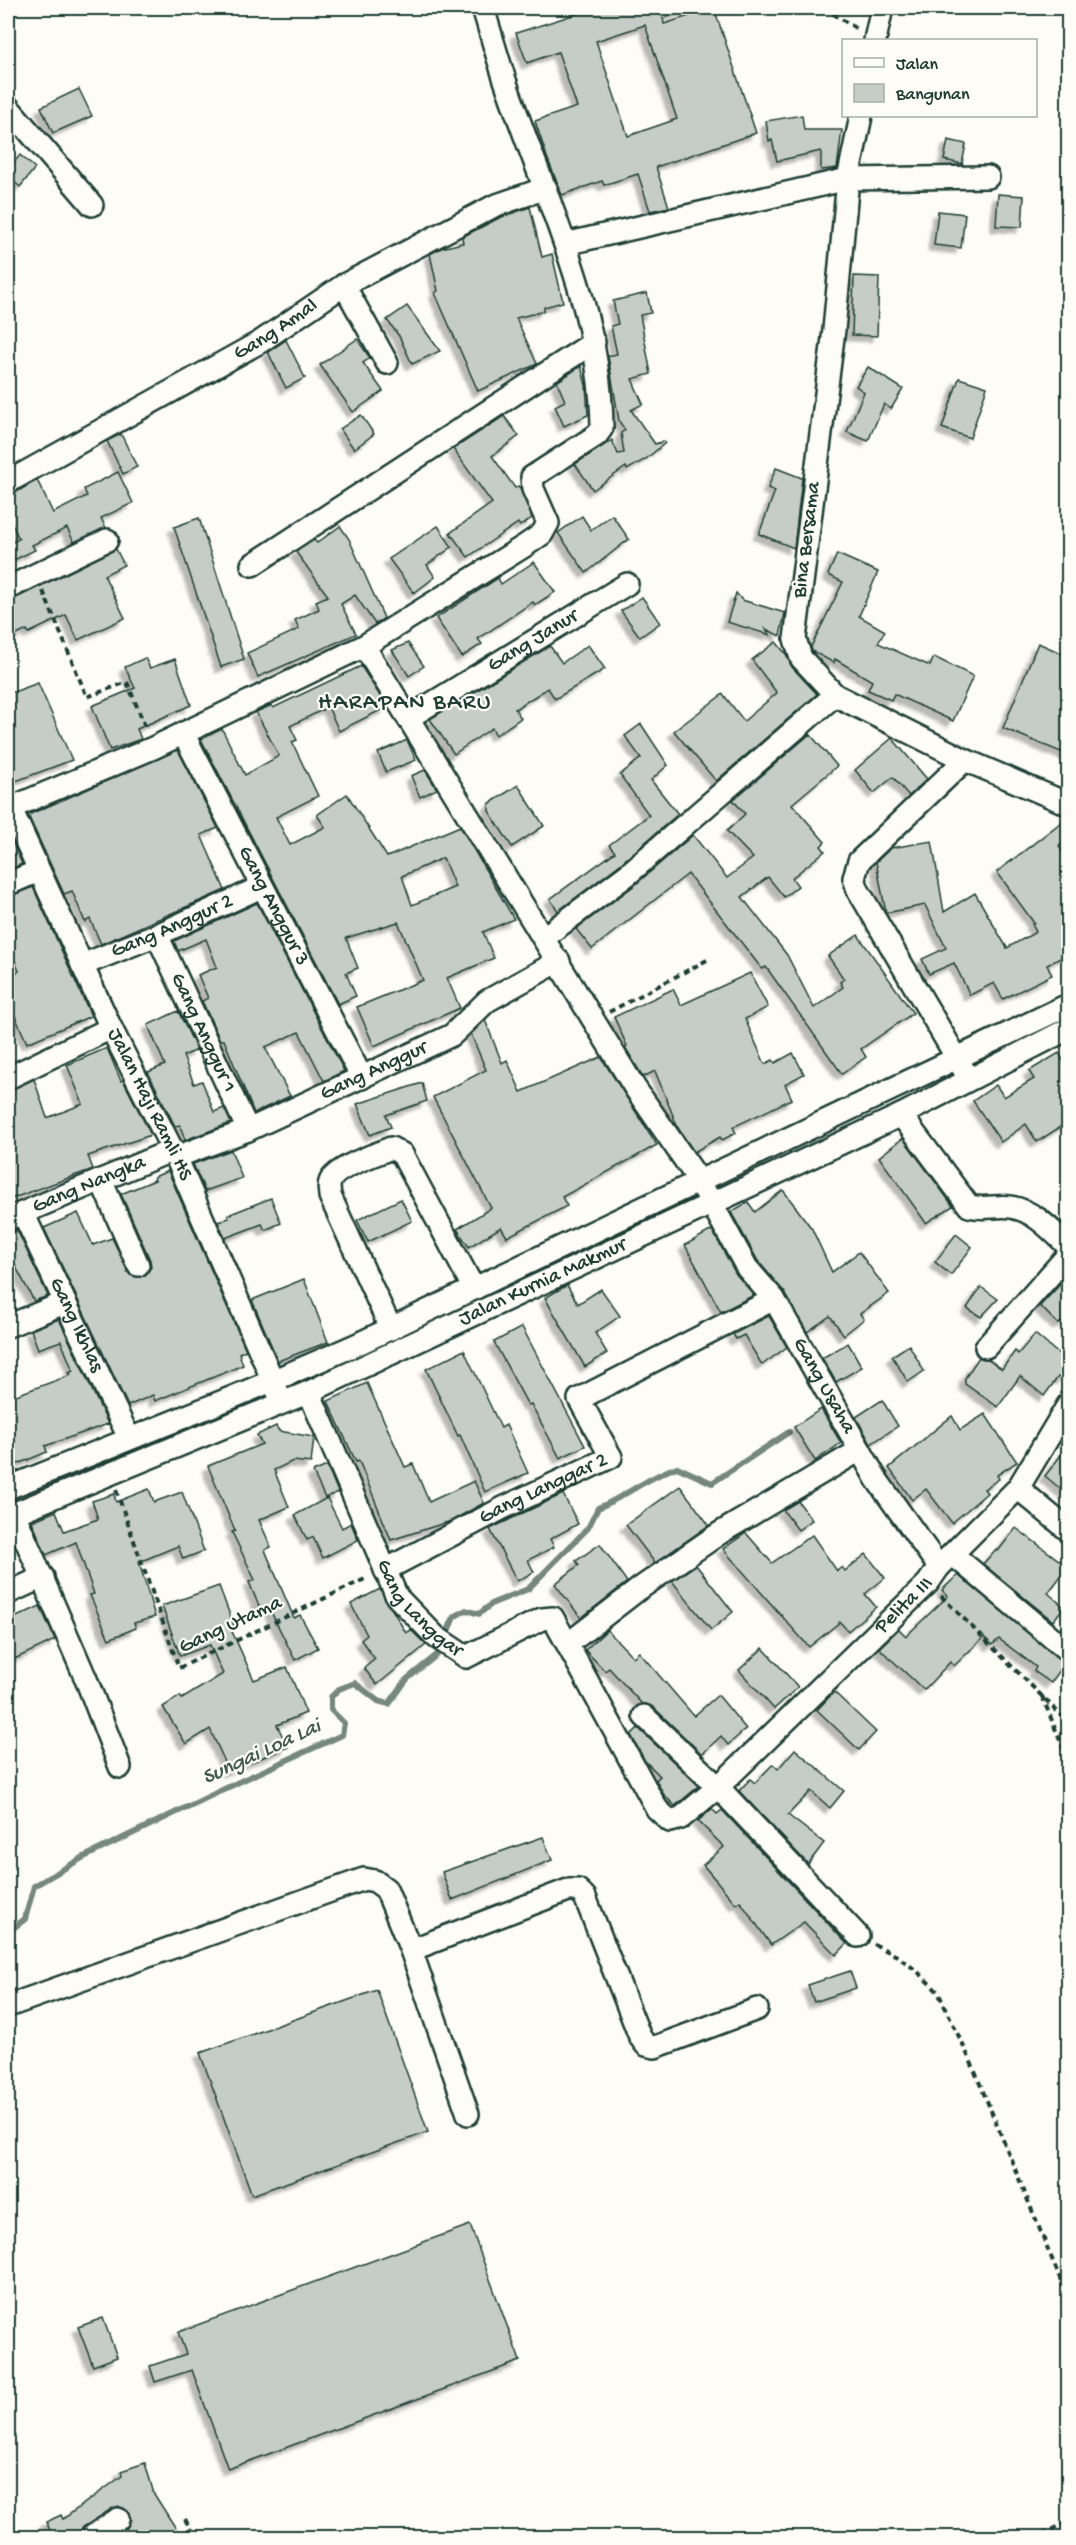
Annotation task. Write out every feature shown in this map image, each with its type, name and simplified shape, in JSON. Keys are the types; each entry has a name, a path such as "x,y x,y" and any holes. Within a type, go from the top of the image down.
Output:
{"street":[{"path":"8,806 153,748 364,646 542,534 548,523 531,483 532,477 597,435 602,428 594,342 565,244 507,87 483,8"},
{"path":"875,39 882,8"},
{"path":"8,107 92,205"},
{"name":"Bina Bersama","path":"861,117 848,178 834,330 795,639 801,658 835,695 965,760 1068,804"},
{"path":"565,244 848,178 988,177"},
{"name":"Gang Amal","path":"8,482 260,342 344,285 494,206 546,188"},
{"path":"344,285 387,363"},
{"path":"252,565 594,342"},
{"path":"8,588 107,540"},
{"name":"Gang Janur","path":"408,718 627,584"},
{"name":"Gang Usaha","path":"364,646 635,1088 700,1182 747,1268 774,1299 860,1450 940,1568 1068,1651"},
{"path":"543,938 627,875 835,695"},
{"name":"Gang Anggur 3","path":"183,733 362,1078"},
{"path":"965,760 859,861 854,878 858,890 970,1080"},
{"name":"Jalan Haji Ramli HS","path":"8,806 111,1028 175,1154 284,1404"},
{"path":"8,884 38,871"},
{"name":"Gang Anggur 2","path":"82,965 157,935 261,887"},
{"name":"Gang Anggur 1","path":"157,935 248,1130"},
{"name":"Gang Anggur","path":"175,1154 248,1130 452,1035 488,1001 559,961"},
{"name":"Jalan Kurnia Makmur","path":"8,1488 273,1382 391,1329 1068,1005"},
{"path":"8,1078 111,1028"},
{"name":"Jalan Kurnia Makmur","path":"11,1515 284,1404 901,1115 1068,1029"},
{"path":"901,1115 969,1206 980,1209 1012,1207 1042,1221 1068,1246"},
{"path":"391,1329 330,1196 330,1182 337,1172 391,1148 402,1154 474,1289"},
{"name":"Gang Nangka","path":"15,1216 101,1180 175,1154"},
{"path":"101,1180 138,1265"},
{"name":"Gang Ikhlas","path":"15,1216 64,1303 129,1438"},
{"path":"986,1347 1068,1255"},
{"name":"Gang Langgar 2","path":"385,1570 503,1508 611,1457 579,1399 774,1299"},
{"path":"8,1326 64,1303"},
{"name":"Gang Langgar","path":"309,1392 397,1597 442,1641 466,1657 550,1616 569,1643 657,1809 664,1817 670,1821 681,1818 718,1787"},
{"name":"Pelita III","path":"718,1787 1018,1488 1068,1405"},
{"path":"569,1643 639,1589 720,1533 860,1450"},
{"path":"1018,1488 1068,1530"},
{"path":"11,1515 43,1577 120,1767"},
{"path":"8,1593 43,1577"},
{"path":"644,1716 718,1787 858,1936"},
{"path":"8,2006 364,1879 375,1881 386,1889 411,1950 468,2114"},
{"path":"411,1950 568,1890 578,1890 585,1897 640,2037 646,2044 655,2047 757,2009"},
{"path":"90,2538 118,2519"}],"path":[{"path":"824,8 873,39"},
{"path":"36,573 87,698 127,682 153,748"},
{"path":"594,1020 709,959"},
{"name":"Gang Utama","path":"110,1473 179,1668 385,1570"},
{"path":"940,1568 1040,1693 1068,1722"},
{"path":"1040,1693 1068,1760"},
{"path":"878,1947 897,1956 917,1971 938,1992 971,2062 1068,2296"},
{"path":"185,2519 195,2538"},
{"path":"1032,2538 1068,2522"}],"building":[{"path":"595,8 686,8 687,10 663,18 664,24 714,8 756,133 656,167 669,207 650,211 638,174 604,185 602,181 562,195 535,121 577,107 558,52 527,63 516,33","holes":["645,25 677,119 628,136 596,41"]},
{"path":"79,89 92,116 53,133 41,107"},
{"path":"802,115 804,130 842,130 837,168 821,170 821,151 777,161 772,140 769,141 766,121"},
{"path":"948,140 966,144 962,164 944,160"},
{"path":"20,155 35,168 20,187 8,176 8,170"},
{"path":"998,194 1024,196 1022,227 996,226"},
{"path":"530,207 542,257 552,254 563,302 544,307 544,311 516,318 537,364 478,391 435,293 438,291 430,254 441,248 463,243 462,237 499,218"},
{"path":"938,211 965,214 961,248 934,245"},
{"path":"854,276 879,277 877,336 852,335"},
{"path":"647,293 651,313 640,315 651,374 632,379 643,404 631,410 655,444 664,441 665,443 646,459 627,470 626,467 593,490 575,464 612,440 618,454 624,453 621,433 625,430 619,421 608,356 617,354 611,326 618,324 613,301"},
{"path":"407,306 440,351 412,364 399,336 387,320"},
{"path":"357,339 370,358 363,363 383,391 353,412 320,365"},
{"path":"286,340 305,378 286,388 268,352"},
{"path":"581,366 586,385 588,415 564,426 555,406 565,401 557,382"},
{"path":"868,367 903,389 891,409 884,404 868,441 847,432 864,392 856,386"},
{"path":"959,378 987,387 970,438 942,428"},
{"path":"361,415 374,434 354,449 340,429"},
{"path":"504,416 519,436 492,456 515,488 518,486 520,488 532,518 520,526 518,523 468,557 450,533 492,503 453,449"},
{"path":"121,434 137,467 123,474 107,441"},
{"path":"776,468 802,478 794,548 759,534 775,491 768,488"},
{"path":"118,472 133,503 101,518 106,528 74,542 67,528 32,545 35,550 14,560 8,544 19,539 8,515 8,497 37,480 53,513 87,496 84,489"},
{"path":"612,515 629,539 586,573 558,533 582,516 591,530"},
{"path":"199,518 244,659 221,667 174,527"},
{"path":"340,526 349,539 384,618 375,624 355,595 341,604 356,634 258,677 247,653 299,629 295,620 319,609 316,601 328,596 296,552 314,540 317,543"},
{"path":"438,526 452,547 427,565 435,577 414,593 389,559"},
{"path":"116,549 124,565 104,575 125,618 78,640 66,615 29,633 27,630 8,639 8,602"},
{"path":"837,554 878,572 859,616 885,631 878,643 930,666 934,657 973,676 953,721 894,694 891,700 868,690 872,681 835,659 834,663 812,651 811,647 843,582 828,575"},
{"path":"534,562 555,592 535,605 533,602 478,639 482,644 462,657 436,618 498,578 501,584"},
{"path":"736,593 742,600 785,613 780,636 766,629 770,635 727,622"},
{"path":"642,597 660,623 640,637 621,611"},
{"path":"776,642 786,654 792,667 817,694 716,781 674,731 723,694 744,721 777,693 752,660"},
{"path":"408,643 424,666 409,676 392,650"},
{"path":"1038,643 1068,656 1068,755 1003,728"},
{"path":"588,645 605,669 555,699 548,688 515,709 521,718 496,735 492,728 454,754 430,719 550,646 562,663"},
{"path":"145,658 150,668 175,659 191,705 137,729 141,739 110,750 92,706 135,688 125,667"},
{"path":"361,666 387,707 339,731 328,707 290,726 297,740 292,742 318,796 276,817 290,845 325,827 317,815 347,794 387,857 460,826 514,919 483,932 494,958 447,978 460,1008 374,1046 357,1007 423,980 398,922 346,938 358,968 346,973 356,996 338,1004 201,739 222,729 245,775 279,756 256,712 272,705 273,708","holes":["443,858 455,887 412,905 402,876"]},
{"path":"38,683 72,760 8,784 8,694"},
{"path":"641,724 668,765 651,780 678,814 619,865 558,911 550,899 615,852 609,845 649,815 620,775 641,758 625,736"},
{"path":"810,734 837,766 792,804 825,842 821,846 825,851 792,878 798,886 784,897 768,877 742,897 787,955 814,1008 843,987 840,982 844,979 828,956 858,935 913,1013 861,1049 866,1057 842,1074 766,967 762,969 688,874 592,949 576,929 635,885 693,835 727,878 753,858 727,831 745,814 733,800"},
{"path":"892,738 927,779 909,796 893,777 874,793 855,770"},
{"path":"407,740 416,760 386,772 378,753"},
{"path":"178,750 218,828 201,835 225,890 101,944 90,919 85,922 72,891 64,894 28,815"},
{"path":"425,770 437,789 420,797 411,776"},
{"path":"518,785 544,826 512,847 489,811 489,804"},
{"path":"1068,817 1068,840 1059,846 1068,861 1068,954 1047,965 1052,975 1003,999 994,983 970,995 954,963 929,974 922,959 946,948 925,905 886,913 876,862 891,848 932,841 944,912 975,893 1007,948 1036,932 1032,924 1034,923 997,872"},
{"path":"8,832 22,864 8,870"},
{"path":"33,887 91,1016 27,1043 15,1016 8,1020 8,976 19,971 8,944 8,897"},
{"path":"257,903 344,1071 324,1081 299,1032 265,1047 290,1096 254,1113 224,1040 220,1040 202,1001 208,998 198,975 217,967 206,939 178,951 174,941"},
{"path":"750,973 768,1007 745,1019 765,1064 773,1060 775,1063 793,1053 804,1074 785,1084 792,1099 733,1127 736,1133 722,1140 720,1137 694,1152 678,1128 655,1071 643,1077 625,1047 627,1046 614,1017 673,989 681,1005"},
{"path":"178,1011 197,1050 183,1056 194,1084 202,1081 214,1112 224,1108 231,1123 185,1140 180,1125 175,1126 148,1072 165,1065 148,1025"},
{"path":"485,1020 502,1063 507,1060 521,1092 601,1057 657,1145 562,1197 567,1206 507,1237 501,1227 469,1247 457,1229 491,1208 433,1097 486,1070 471,1034"},
{"path":"107,1048 121,1081 123,1080 151,1135 88,1156 93,1169 8,1200 8,1091 34,1079 47,1118 83,1104 67,1065"},
{"path":"1059,1053 1068,1069 1068,1122 1037,1142 1026,1124 1001,1142 973,1101 996,1085 1004,1097 1034,1079 1029,1071"},
{"path":"422,1083 427,1101 386,1115 391,1127 370,1135 357,1104"},
{"path":"903,1138 953,1206 926,1223 879,1157"},
{"path":"231,1150 242,1178 205,1191 193,1164"},
{"path":"168,1171 246,1350 239,1353 243,1365 155,1401 153,1395 128,1406 44,1228 78,1213 93,1245 112,1238 130,1275 144,1276 151,1267 150,1260 121,1194 155,1180 154,1177"},
{"path":"783,1190 812,1229 832,1272 859,1252 889,1293 860,1314 864,1319 844,1335 830,1316 807,1332 785,1293 758,1261 731,1212 748,1202 755,1212"},
{"path":"271,1198 281,1223 265,1230 262,1224 225,1238 218,1222 229,1218 228,1215"},
{"path":"401,1199 412,1221 368,1242 357,1220"},
{"path":"17,1230 48,1296 34,1301 8,1252 8,1234"},
{"path":"712,1230 736,1274 754,1295 721,1312 685,1245"},
{"path":"956,1234 972,1247 951,1275 935,1262"},
{"path":"1068,1276 1068,1320 1058,1324 1040,1306"},
{"path":"304,1279 328,1342 278,1361 252,1300"},
{"path":"567,1285 578,1304 601,1289 620,1316 595,1333 607,1353 585,1367 545,1298"},
{"path":"981,1287 998,1299 981,1317 967,1308"},
{"path":"769,1316 787,1347 762,1365 744,1335 736,1339 733,1334"},
{"path":"59,1319 108,1424 45,1446 47,1452 8,1468 8,1398 71,1375 69,1373 73,1371 61,1341 38,1349 31,1330"},
{"path":"522,1327 585,1446 560,1458 494,1342"},
{"path":"1035,1334 1068,1362 1068,1370 1061,1379 1058,1377 1044,1396 1020,1376 998,1407 965,1384 965,1378 979,1357 988,1359 1002,1369 1015,1351 1018,1354"},
{"path":"848,1343 862,1367 836,1382 822,1358"},
{"path":"909,1345 924,1371 908,1382 892,1356"},
{"path":"464,1350 501,1428 506,1425 528,1473 485,1492 460,1435 458,1436 426,1369"},
{"path":"367,1383 405,1467 413,1464 429,1502 474,1481 484,1503 451,1521 391,1540 359,1461 356,1462 328,1401"},
{"path":"882,1400 898,1426 871,1444 856,1417"},
{"path":"821,1409 841,1443 815,1461 794,1427"},
{"path":"985,1414 1017,1462 997,1475 999,1479 984,1489 987,1493 952,1523 926,1489 912,1500 889,1468 952,1416 960,1430"},
{"path":"276,1426 279,1431 314,1437 311,1463 293,1461 274,1470 289,1507 259,1520 271,1547 265,1550 294,1618 300,1615 318,1648 295,1660 269,1608 261,1611 249,1582 255,1580 232,1532 235,1531 208,1466 262,1444 257,1435"},
{"path":"1068,1446 1068,1495 1045,1476"},
{"path":"327,1466 338,1492 325,1498 313,1472"},
{"path":"680,1486 709,1525 655,1563 626,1525"},
{"path":"149,1489 154,1502 182,1492 204,1551 183,1559 178,1546 139,1562 155,1617 134,1623 136,1628 109,1639 90,1595 94,1594 76,1542 46,1555 32,1521 56,1511 64,1531 98,1519 92,1501 114,1494 116,1502"},
{"path":"563,1494 578,1524 550,1539 554,1547 528,1560 534,1572 517,1581 490,1529"},
{"path":"327,1498 342,1528 351,1523 358,1540 323,1558 313,1537 307,1540 295,1515"},
{"path":"798,1501 812,1520 798,1530 783,1510"},
{"path":"1016,1528 1068,1567 1048,1593 1064,1607 1053,1621 983,1564 996,1549 998,1551"},
{"path":"746,1533 772,1563 812,1535 837,1571 842,1567 845,1571 866,1554 885,1578 865,1594 876,1607 848,1631 840,1622 809,1647 723,1549"},
{"path":"600,1544 627,1582 581,1618 555,1584 579,1565 576,1561"},
{"path":"696,1565 733,1612 711,1630 672,1581"},
{"path":"958,1575 1065,1663 1051,1683 1034,1671 1036,1667 999,1639 992,1645 984,1637 954,1666 950,1662 924,1690 879,1648 899,1629 906,1636 948,1596 942,1590"},
{"path":"219,1586 234,1626 230,1627 254,1680 287,1667 306,1713 277,1725 288,1747 229,1771 210,1729 186,1744 163,1707 180,1696 182,1699 223,1674 210,1645 180,1656 162,1606"},
{"path":"380,1589 406,1633 411,1630 426,1645 377,1685 364,1668 375,1659 361,1640 367,1635 351,1604"},
{"path":"40,1606 55,1640 8,1662 8,1621"},
{"path":"607,1630 633,1657 639,1652 694,1716 718,1695 746,1729 728,1745 721,1736 702,1754 653,1707 642,1704 609,1668 605,1671 585,1650"},
{"path":"763,1648 798,1687 774,1709 739,1670"},
{"path":"834,1692 876,1732 859,1750 817,1710"},
{"path":"638,1728 699,1786 675,1806 664,1795 656,1780 660,1776 645,1761 631,1735"},
{"path":"795,1749 844,1791 830,1808 811,1791 788,1815 824,1843 808,1864 739,1791 750,1779 755,1783 773,1764 778,1769"},
{"path":"712,1809 717,1814 722,1810 847,1944 836,1955 804,1922 771,1945 740,1901 736,1904 703,1865 724,1847 698,1821"},
{"path":"543,1837 552,1860 452,1900 442,1872"},
{"path":"850,1971 856,1988 814,2002 808,1985"},
{"path":"377,1990 428,2132 252,2195 200,2053"},
{"path":"470,2225 520,2361 228,2469 192,2370 155,2382 150,2366 186,2354 178,2332"},
{"path":"103,2318 117,2357 93,2366 78,2327"},
{"path":"145,2463 154,2494 182,2538 113,2538 126,2529 131,2519 128,2511 118,2506 83,2527 77,2538 54,2538 46,2522 61,2515 63,2519 122,2476 121,2471"}],"waterway":[{"name":"Sungai Loa Lai","path":"8,1932 25,1919 34,1886 84,1857 342,1735 344,1723 331,1710 331,1697 339,1689 355,1683 378,1701 389,1704 407,1679 438,1654 454,1617 466,1610 479,1614 493,1603 528,1589 588,1528 598,1508 677,1467 712,1483 789,1432"}],"district":[{"name":"HARAPAN BARU","path":"405,703"}]}
